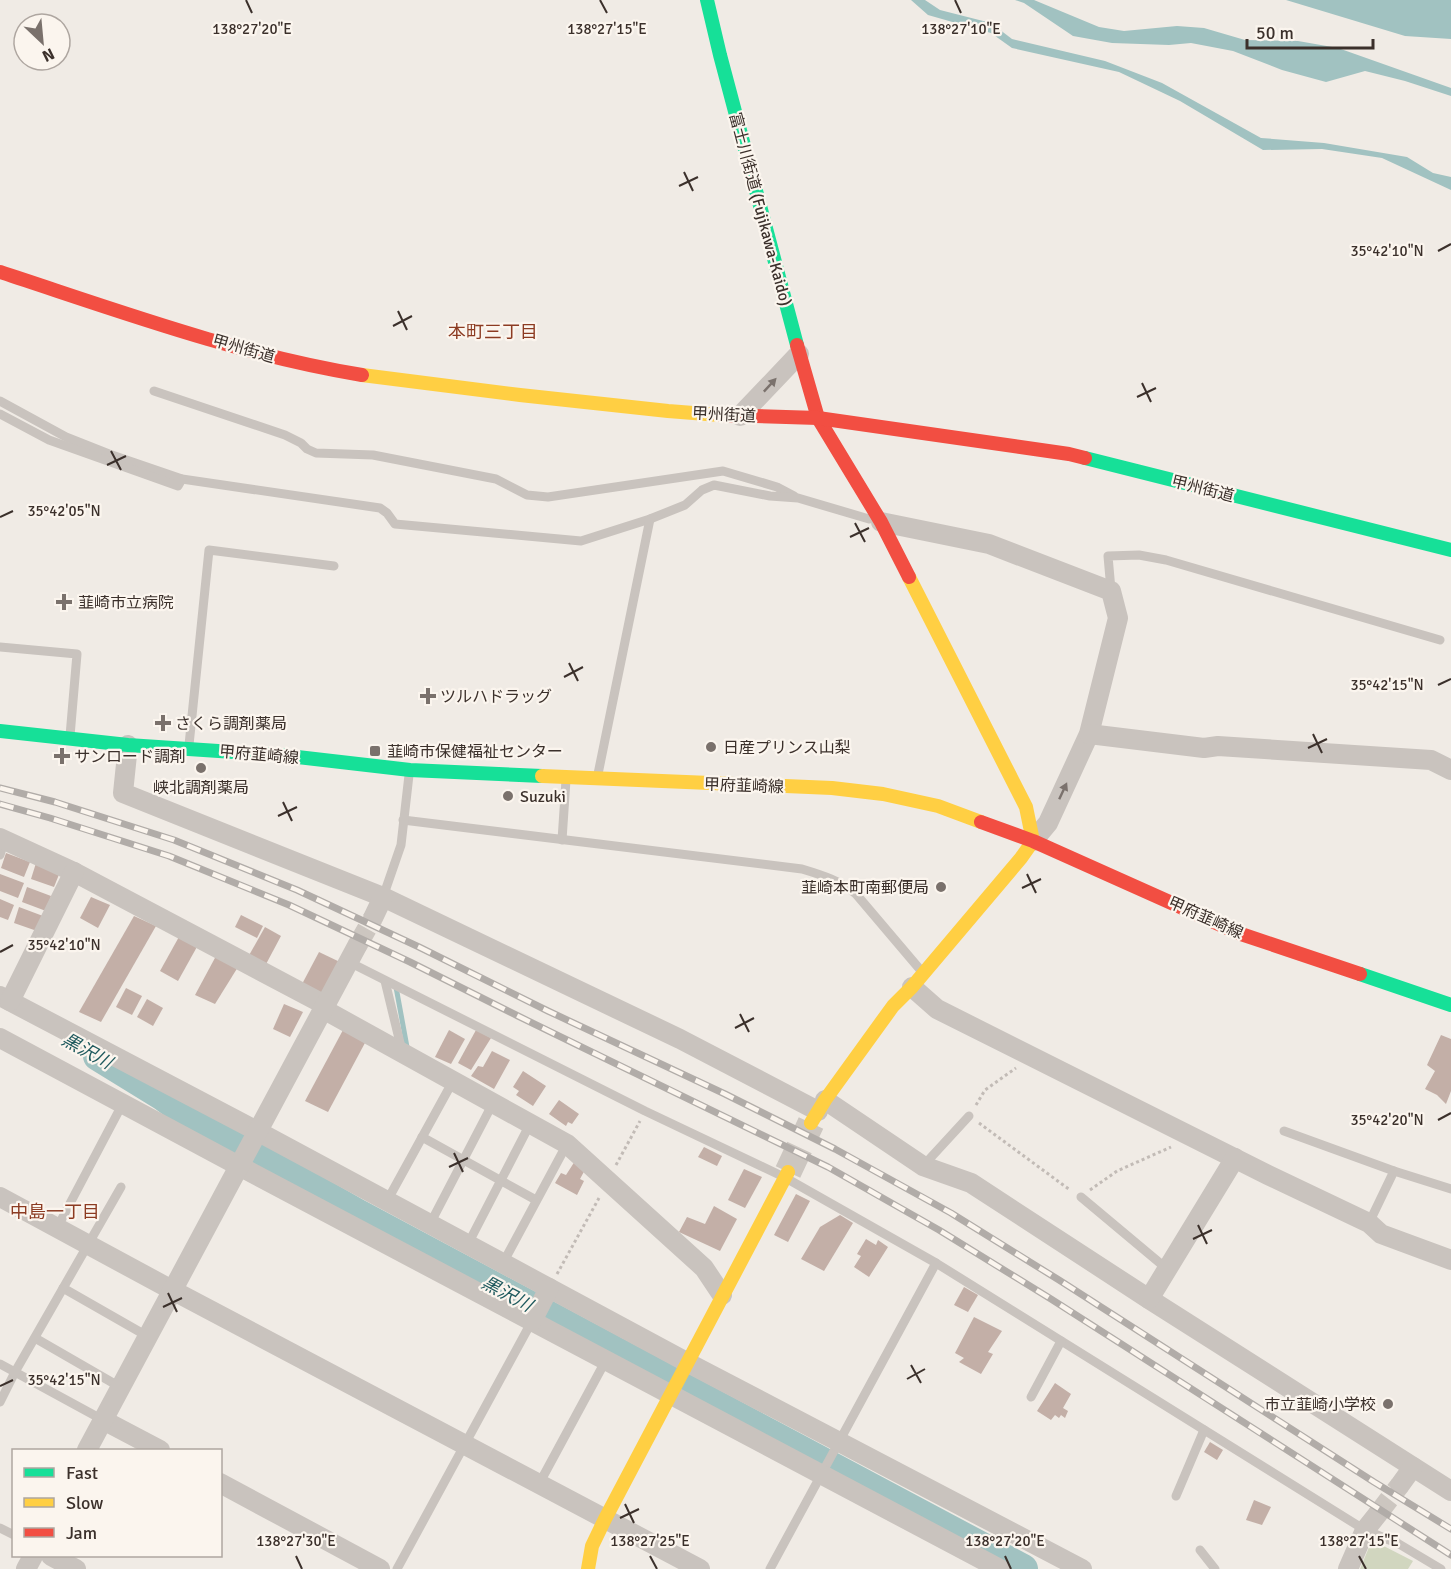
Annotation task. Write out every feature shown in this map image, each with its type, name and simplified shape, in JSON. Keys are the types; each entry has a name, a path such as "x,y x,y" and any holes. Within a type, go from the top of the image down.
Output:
{"main road":[{"name":"富士川街道 (Fujikawa-Kaido)","path":"707,0 818,418 881,522 1026,807 1032,841"},
{"name":"甲州街道","path":"0,272 176,328 319,368 520,395 668,411 818,418 1069,454 1451,550"},
{"name":"甲府韮崎線","path":"0,732 128,745 280,755 410,770 832,789 883,794 938,806 1032,841 1241,934 1451,1005"},
{"path":"818,1111 894,1006 1021,858 1032,841"},
{"path":"588,1569 592,1546 605,1519 786,1174"}],"street":[{"path":"740,416 800,354"},
{"path":"881,522 989,544 1111,591 1118,618 1089,734 1048,823 1032,841"},
{"path":"1089,734 1204,748 1218,746 1431,760 1451,770"},
{"path":"128,745 123,793 383,897 669,1034 922,1166 971,1183 1451,1491"},
{"path":"2,844 74,872 324,1007 567,1144 704,1268 722,1295"},
{"path":"74,872 5,998 687,1362 1082,1569"},
{"path":"373,918 383,897"},
{"path":"88,1449 353,954"},
{"path":"917,980 937,1009 1235,1158 1369,1222 1381,1233 1451,1260"},
{"path":"0,1038 1000,1569"},
{"path":"1149,1299 1235,1158"},
{"path":"0,1197 700,1569"},
{"path":"532,1321 549,1288"},
{"path":"103,1420 158,1449"},
{"path":"1400,1485 1413,1467"},
{"path":"222,1484 380,1569"},
{"path":"1348,1569 1371,1523"},
{"path":"53,1557 76,1569"}],"lane":[{"path":"154,391 285,435 316,453 373,455 496,479 527,495 549,497 723,471 777,488 798,498 881,522"},
{"path":"0,401 66,437 182,478 380,508 395,524 581,541 685,505 702,490 714,485 770,496 798,498"},
{"path":"0,414 50,440 178,486 182,478"},
{"path":"597,779 650,519"},
{"path":"188,749 209,550 334,566"},
{"path":"1111,591 1108,556 1139,555 1166,560 1440,640"},
{"path":"0,647 77,654 69,739"},
{"path":"383,897 401,845 410,770"},
{"path":"562,840 566,778"},
{"path":"403,820 802,869 822,874 848,887 856,894 917,980"},
{"path":"353,954 385,981 645,1111 786,1174 936,1263 1204,1430 1371,1523 1399,1544 1441,1569"},
{"path":"385,981 403,1053"},
{"path":"387,1201 453,1081"},
{"path":"57,1228 123,1103"},
{"path":"430,1224 493,1103"},
{"path":"922,1166 969,1116"},
{"path":"468,1244 530,1124"},
{"path":"1284,1131 1451,1189"},
{"path":"422,1137 536,1200"},
{"path":"503,1263 567,1144"},
{"path":"1369,1222 1394,1171"},
{"path":"0,1402 121,1186"},
{"path":"1081,1197 1167,1269"},
{"path":"770,1569 936,1263"},
{"path":"63,1288 147,1336"},
{"path":"397,1569 532,1321"},
{"path":"35,1338 120,1388"},
{"path":"1031,1397 1061,1341"},
{"path":"539,1484 606,1360"},
{"path":"0,1364 103,1420"},
{"path":"1176,1496 1204,1430"},
{"path":"1200,1550 1215,1569"}],"path":[{"path":"1022,1052 1016,1070 985,1090 969,1116 1081,1197 1117,1171 1166,1150 1191,1136"},
{"path":"549,1288 645,1111"}],"green space":[{"path":"1372,1540 1413,1561 1408,1569 1360,1569"}],"water":[{"path":"911,0 925,0 940,10 991,23 1012,39 1105,61 1162,83 1261,138 1324,143 1407,157 1433,173 1451,177 1451,190 1382,158 1322,149 1263,150 1180,101 1119,72 1012,48 991,33 928,15"},
{"path":"1015,0 1034,0 1099,27 1124,31 1177,26 1204,28 1245,40 1298,41 1338,48 1451,88 1451,96 1365,71 1326,82 1282,70 1233,51 1191,43 1169,45 1112,43 1073,36 1024,3"},
{"path":"1286,0 1451,0 1451,39 1405,36"}],"building":[{"path":"6,853 30,862 24,877 1,868"},
{"path":"36,863 60,872 54,887 31,879"},
{"path":"0,874 24,883 18,898 0,891"},
{"path":"27,887 51,896 46,911 22,902"},
{"path":"91,897 110,905 98,928 80,918"},
{"path":"0,899 14,905 8,920 0,917"},
{"path":"19,907 43,916 37,931 14,923"},
{"path":"241,915 263,926 257,938 235,927"},
{"path":"134,916 156,926 101,1022 79,1012"},
{"path":"265,927 281,936 265,966 248,957"},
{"path":"180,935 198,945 178,981 160,971"},
{"path":"319,952 342,963 323,997 301,986"},
{"path":"216,956 238,967 215,1004 195,995"},
{"path":"126,988 142,996 132,1015 116,1007"},
{"path":"147,999 163,1008 153,1026 137,1017"},
{"path":"284,1004 303,1012 290,1037 273,1029"},
{"path":"343,1030 366,1041 328,1112 305,1101"},
{"path":"449,1030 465,1039 451,1064 435,1057"},
{"path":"476,1030 491,1038 471,1070 458,1063"},
{"path":"1441,1035 1451,1039 1451,1091 1446,1104 1437,1095 1425,1089 1435,1071 1427,1065"},
{"path":"492,1051 510,1060 494,1089 471,1076 478,1066 483,1067"},
{"path":"523,1071 546,1086 533,1106 516,1095 519,1091 513,1087"},
{"path":"559,1100 579,1114 572,1124 568,1122 566,1126 549,1114"},
{"path":"704,1147 722,1156 717,1166 698,1157"},
{"path":"575,1161 587,1166 580,1179 584,1181 577,1195 555,1183 561,1173 566,1175"},
{"path":"744,1169 762,1177 745,1208 728,1200"},
{"path":"796,1194 810,1201 788,1242 774,1235"},
{"path":"714,1206 737,1219 720,1251 679,1232 687,1217 705,1224"},
{"path":"840,1215 853,1223 824,1271 801,1259 820,1227"},
{"path":"866,1239 876,1245 878,1240 888,1247 869,1277 854,1267 861,1256 857,1254"},
{"path":"964,1287 978,1295 968,1312 954,1305"},
{"path":"974,1317 1002,1331 988,1352 993,1354 981,1374 959,1362 964,1358 955,1353"},
{"path":"1055,1383 1071,1394 1063,1408 1068,1411 1065,1418 1055,1415 1051,1420 1037,1411"},
{"path":"1210,1442 1223,1450 1217,1460 1204,1452"},
{"path":"1254,1500 1271,1507 1262,1525 1246,1520"}],"waterway":[{"path":"396,987 407,1047"},
{"name":"黒沢川","path":"98,1056 163,1096 210,1131 358,1214 1023,1569"}],"tunnel":[{"path":"357,946 373,918"},
{"path":"788,1172 811,1123"},
{"path":"1377,1515 1400,1485"}],"railway":[{"path":"0,788 55,802 174,840 297,890 725,1094 835,1149 951,1213 1451,1529"},
{"path":"0,804 169,856 289,905 828,1167 939,1230 1051,1299 1451,1555"}],"traffic: fast":[{"path":"707,0 797,345"},
{"path":"1085,458 1451,550"},
{"path":"0,731 128,745 280,755 410,770 542,776"},
{"path":"1360,974 1451,1005"}],"traffic: slow":[{"path":"362,375 520,395 719,415"},
{"path":"909,577 1026,807 1033,841"},
{"path":"542,776 832,788 883,794 938,806 981,822"},
{"path":"811,1123 893,1006 912,987 1033,841"},
{"path":"588,1569 592,1546 605,1519 788,1172"}],"traffic: jam":[{"path":"0,272 225,344 362,375"},
{"path":"797,345 818,418 881,522 909,577"},
{"path":"719,415 818,418 1085,458"},
{"path":"981,822 1033,841 1241,934 1360,974"}],"place":[{"name":"韮崎市立病院","path":"64,602"},
{"name":"ツルハドラッグ","path":"428,696"},
{"name":"さくら調剤薬局","path":"163,723"},
{"name":"日産プリンス山梨","path":"711,747"},
{"name":"韮崎市保健福祉センター","path":"375,751"},
{"name":"サンロード調剤","path":"62,756"},
{"name":"峡北調剤薬局","path":"201,768"},
{"name":"Suzuki","path":"508,796"},
{"name":"韮崎本町南郵便局","path":"941,887"},
{"name":"市立韮崎小学校","path":"1388,1404"}],"district":[{"name":"本町三丁目","path":"493,332"},
{"name":"中島一丁目","path":"55,1212"}]}
